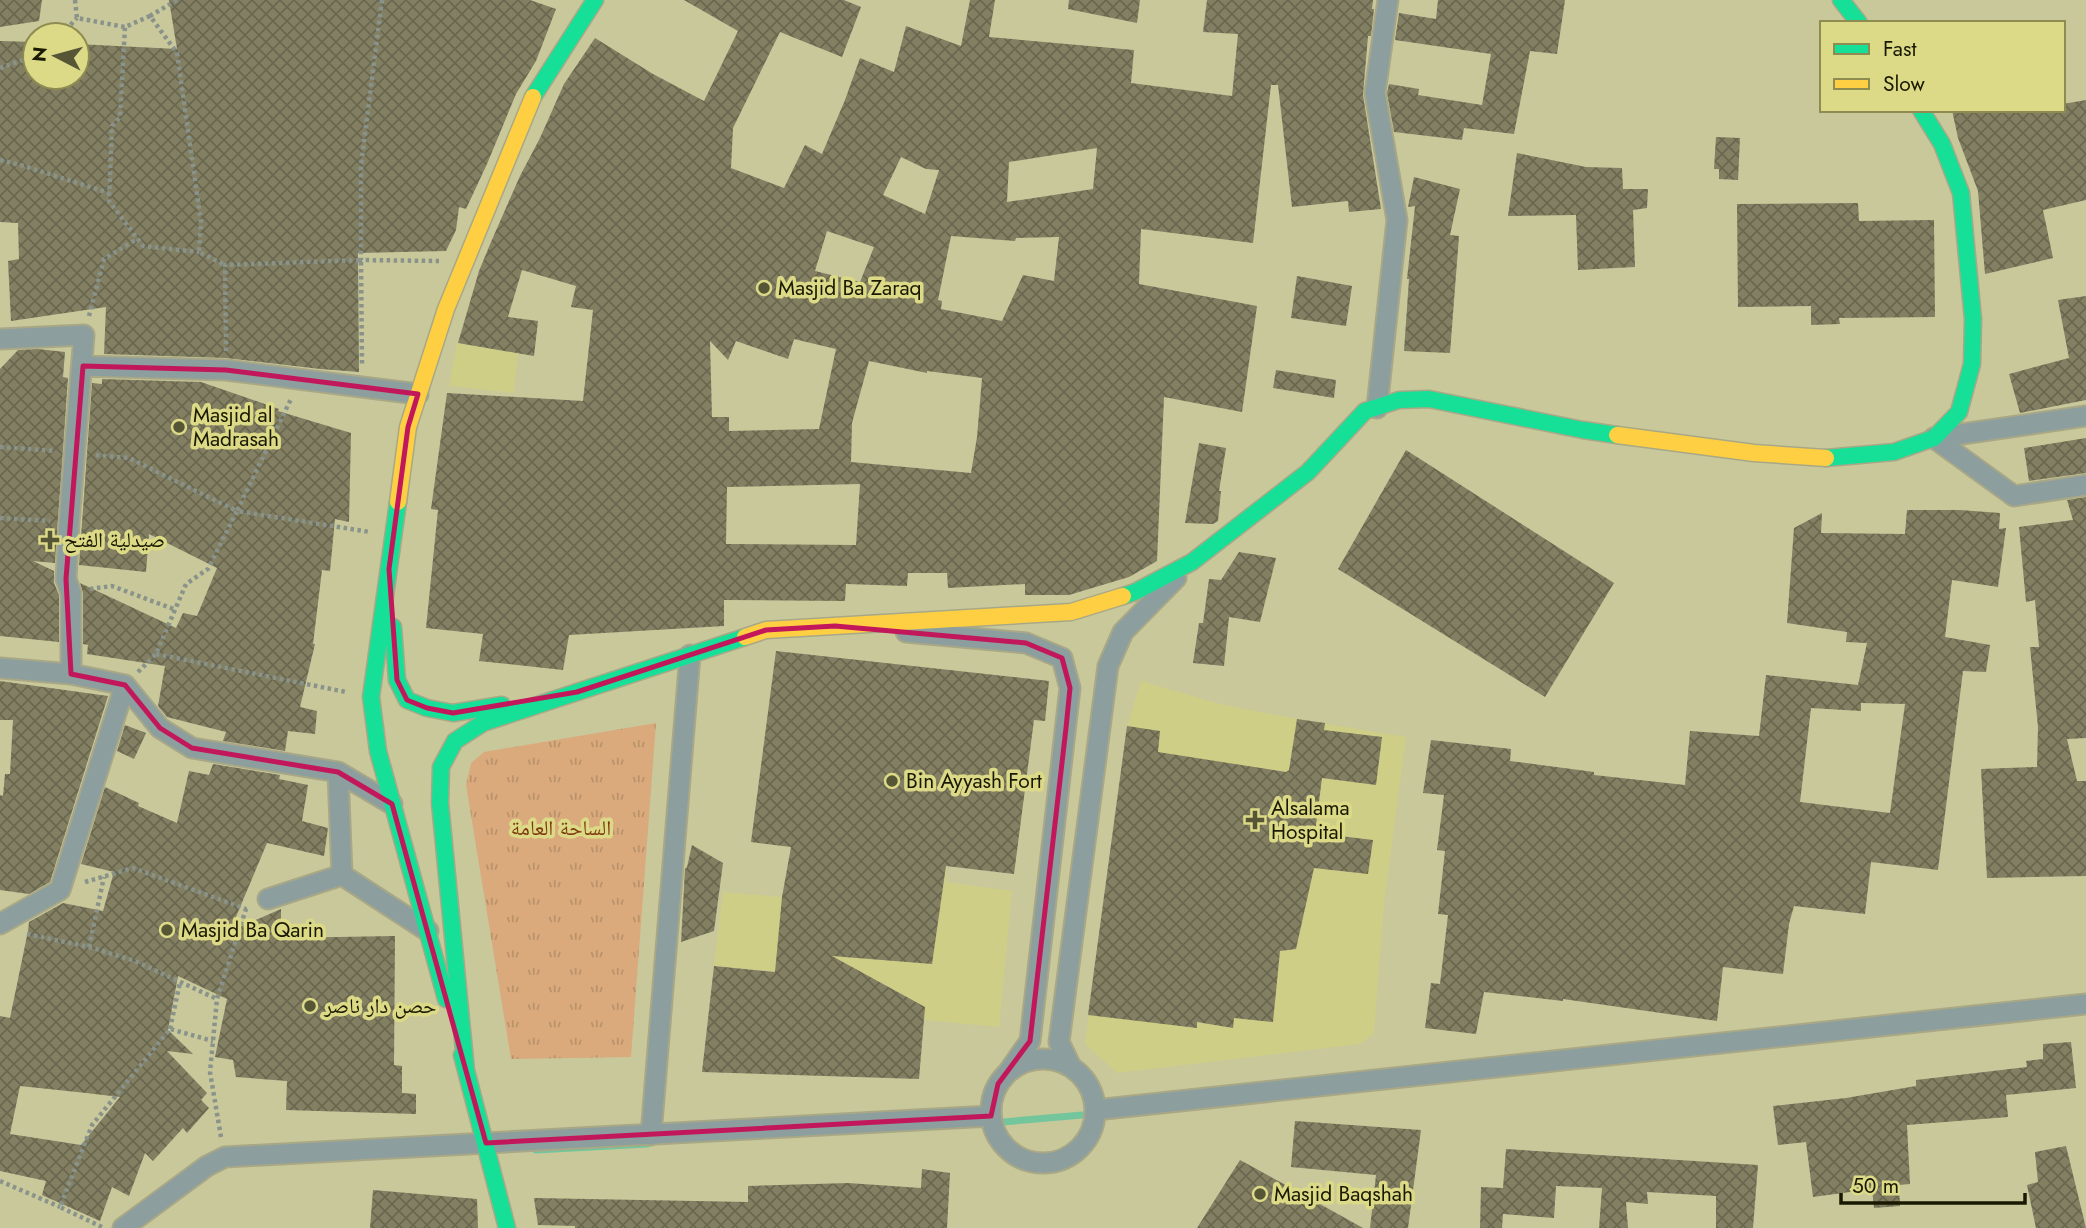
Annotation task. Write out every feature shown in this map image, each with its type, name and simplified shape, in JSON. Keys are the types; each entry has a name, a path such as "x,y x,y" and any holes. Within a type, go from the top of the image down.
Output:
{"main road":[{"path":"507,1228 378,751 371,697 408,427 418,394 446,309 531,100 595,0"},
{"path":"1841,0 1857,21"},
{"path":"466,1072 440,803 441,766 454,741 483,723 766,631 1071,612 1135,592 1192,562 1308,472 1365,411 1399,400 1429,399 1583,430 1754,453 1834,458 1894,452 1934,438 1959,412 1972,364 1973,319 1961,193 1942,144 1923,112"},
{"path":"389,569 397,680 407,699 427,708 453,713 577,692"}],"street":[{"path":"1377,408 1397,220 1375,93 1388,0"},
{"path":"0,339 84,335 66,579 71,593 71,674"},
{"path":"83,366 226,370 418,394"},
{"path":"1934,438 2086,416"},
{"path":"1934,438 2014,496 2086,485"},
{"path":"1072,1067 1059,1042 1108,666 1122,632 1192,562"},
{"path":"835,626 1026,643 1062,658 1070,688 1068,715 1030,1041 998,1084 992,1099 991,1116 996,1133 1006,1148 1020,1158 1054,1162 1070,1155 1083,1143 1092,1128 1095,1111 1092,1093 1084,1078 1072,1067 1056,1060 1023,1062 1009,1071"},
{"path":"651,1135 690,655"},
{"path":"0,668 71,674 125,685 160,728 192,748 338,772 392,804"},
{"path":"0,924 60,890 125,685"},
{"path":"338,772 342,875"},
{"path":"268,898 342,875"},
{"path":"342,875 428,931"},
{"path":"1095,1111 2086,1003"},
{"path":"123,1228 207,1166 225,1157 991,1116"}],"path":[{"path":"74,21 77,18 75,0"},
{"path":"77,18 125,27 177,0"},
{"path":"362,387 361,165 382,0"},
{"path":"150,16 177,54 201,222 199,252"},
{"path":"125,27 120,117 112,127 108,201 143,246 199,252 225,265 361,260 466,261"},
{"path":"0,68 21,61"},
{"path":"0,160 109,193"},
{"path":"84,335 104,259 137,239"},
{"path":"225,265 226,370"},
{"path":"125,685 156,654 186,584 208,569 301,379"},
{"path":"0,447 129,458 237,511 394,535"},
{"path":"0,517 69,523"},
{"path":"71,593 112,586 176,610"},
{"path":"156,654 371,697"},
{"path":"60,890 134,868 246,909"},
{"path":"89,947 104,877"},
{"path":"225,1157 210,1072 217,999 246,909 268,898"},
{"path":"26,934 89,947 135,961 217,999"},
{"path":"60,1207 92,1125 170,1029 180,982"},
{"path":"170,1029 213,1041"},
{"path":"0,1181 104,1228"}],"highlighted area":[{"path":"83,366 226,370 418,394 408,427 389,569 397,680 407,700 427,708 453,713 577,692 766,630 835,626 1026,643 1062,658 1070,688 1030,1041 998,1084 991,1116 486,1143 392,804 338,772 192,748 160,728 125,685 71,674 66,579"}],"shaded area":[{"path":"457,343 518,353 514,393 449,386"},
{"name":"Alsalama Hospital","path":"1141,681 1220,704 1406,737 1384,903 1374,1033 1360,1044 1117,1073 1085,1044 1127,726"},
{"path":"946,866 946,882 1012,891 999,1027 925,1020 925,1007 878,981 714,966 723,892 782,897"}],"green space":[{"name":"الساحة العامة","path":"656,723 631,1057 511,1059 466,785 471,763 484,752"}],"building":[{"path":"0,0 42,0 39,21 21,21 21,24 0,27"},
{"path":"169,0 530,0 556,9 536,61 516,94 466,209 459,207 456,230 446,251 358,253 359,372 226,358 104,354 106,307 11,321 8,261 19,259 18,223 0,222 0,41 21,42 21,91 91,91 91,45 177,49"},
{"path":"684,0 844,0 861,7 842,57 780,32 733,128 731,168 784,188 805,145 822,154 860,58 894,72 906,26 961,46 970,0 995,0 989,37 1134,50 1131,83 1232,96 1238,34 1203,32 1207,0 1373,0 1363,95 1381,209 1349,212 1348,201 1292,207 1278,85 1271,85 1253,243 1141,229 1139,284 1257,306 1242,412 1164,397 1157,561 1129,577 1069,595 1025,595 1025,584 948,588 947,573 908,573 907,586 846,584 845,601 724,600 724,626 569,635 563,670 479,661 483,634 426,628 438,510 431,509 447,393 583,401 593,310 571,307 576,286 522,270 508,317 538,321 534,356 458,343 479,271 564,84 595,38 653,74 704,101 738,31","holes":["1097,148 1093,189 1007,202 1009,162","901,157 926,169 939,170 925,214 883,195","827,231 874,247 860,282 815,271","951,236 1015,241 1016,238 1059,237 1054,281 1023,275 1002,321 941,309 942,301 938,300","794,339 836,349 819,429 729,431 729,417 712,417 710,341 728,360 736,341 788,359","869,361 927,373 982,378 971,473 851,462 852,423","860,484 856,545 726,544 727,487"]},
{"path":"1069,0 1140,0 1137,23 1068,9"},
{"path":"1438,0 1565,0 1557,54 1530,51 1514,134 1464,128 1462,140 1394,132 1387,93 1389,84 1419,89 1418,95 1482,105 1491,54 1395,40 1399,13 1436,19"},
{"path":"2086,100 2086,200 2043,210 2053,258 1985,274 1978,191 1958,138 1952,112 2065,112 2065,104"},
{"path":"1716,137 1740,138 1738,180 1719,179 1719,169 1714,169"},
{"path":"1517,153 1586,167 1622,168 1623,189 1648,189 1647,208 1633,210 1635,267 1578,270 1576,215 1508,216"},
{"path":"1414,177 1460,189 1450,235 1459,236 1450,353 1404,351 1407,279 1415,206 1408,207"},
{"path":"1858,203 1859,221 1934,220 1935,317 1839,318 1840,324 1811,325 1811,306 1738,307 1737,204"},
{"path":"1297,276 1352,286 1346,326 1291,318"},
{"path":"2086,296 2086,400 2020,413 2009,374 2069,358 2058,300"},
{"path":"18,350 65,352 63,377 68,378 55,563 33,561 54,571 54,583 59,595 59,642 0,636 0,369"},
{"path":"1276,370 1336,380 1334,398 1273,388"},
{"path":"102,379 201,382 279,409 278,411 351,433 349,522 335,519 330,571 322,570 315,644 300,707 317,711 315,734 288,731 285,751 223,741 226,732 167,717 158,706 165,666 87,654 88,645 83,644 83,593 80,583 176,628 183,613 197,616 217,568 149,534 146,572 79,565 92,383 102,384"},
{"path":"2086,438 2086,473 2029,481 2024,448"},
{"path":"1199,443 1226,448 1219,491 1218,521 1213,524 1185,523"},
{"path":"1406,450 1614,583 1545,697 1338,569"},
{"path":"2086,497 2086,738 2067,739 2077,781 2086,781 2086,876 1987,878 1981,769 2037,767 2038,727 2030,647 2039,647 2035,600 2026,602 2019,527 2073,520 2067,500"},
{"path":"1907,510 2000,513 1999,529 2006,528 1998,587 1952,580 1945,637 1990,645 1986,672 1963,671 1938,870 1871,862 1865,914 1794,906 1783,974 1723,967 1717,1021 1563,999 1484,992 1476,1034 1425,1028 1431,983 1440,984 1448,915 1438,914 1445,851 1437,850 1444,795 1423,793 1431,740 1511,749 1510,761 1594,772 1594,775 1685,785 1690,731 1759,736 1766,675 1858,685 1867,643 1846,642 1847,632 1787,623 1794,528 1822,513 1821,533 1905,534","holes":["1861,703 1905,704 1890,813 1800,802 1811,708 1861,711"]},
{"path":"1239,552 1276,558 1260,622 1229,617 1224,666 1193,663 1199,623 1203,623 1209,579 1221,580"},
{"path":"776,651 1049,681 1045,721 1034,720 1014,874 946,866 932,964 832,956 925,1007 919,1079 702,1072 714,966 775,972 782,897 791,847 751,842"},
{"path":"0,681 108,696 50,882 29,894 0,890 0,795 3,796 5,774 10,774 13,720 0,720"},
{"name":"Alsalama Hospital","path":"1297,719 1325,723 1324,730 1382,737 1376,785 1322,778 1315,833 1373,840 1368,874 1314,868 1296,949 1280,951 1273,1022 1234,1018 1233,1028 1197,1022 1197,1028 1088,1015 1127,726 1160,731 1158,752 1286,772 1289,770"},
{"path":"125,725 146,733 134,759 117,751"},
{"path":"213,764 280,775 279,779 308,785 302,821 328,828 324,856 267,843 230,931 281,909 281,938 395,936 394,1065 402,1066 402,1093 416,1094 416,1114 286,1110 287,1081 236,1077 233,1060 215,1057 227,999 178,976 168,1030 193,1054 167,1051 207,1093 201,1100 209,1108 187,1133 183,1128 153,1161 145,1153 129,1196 112,1187 100,1221 42,1195 46,1181 0,1171 0,1016 10,1018 29,922 63,903 103,911 114,872 81,864 105,787 139,803 138,806 177,823 189,771 209,775","holes":["20,1086 120,1097 81,1145 10,1134"]},
{"path":"692,845 723,863 714,931 681,942 685,869"},
{"path":"2071,1042 2076,1088 2006,1095 2008,1117 1907,1125 1910,1184 1899,1185 1900,1206 1874,1208 1872,1189 1813,1197 1806,1142 1778,1145 1773,1106 1846,1098 1916,1086 1916,1080 2027,1067 2026,1061 2043,1059 2043,1044"},
{"path":"1295,1121 1421,1130 1408,1228 1370,1228 1376,1175 1291,1167"},
{"path":"2066,1146 2086,1228 2036,1228 2027,1185 2038,1182 2035,1152"},
{"path":"1506,1149 1758,1165 1753,1228 1716,1228 1716,1196 1647,1192 1648,1204 1626,1202 1628,1228 1599,1228 1602,1188 1556,1186 1554,1218 1503,1214 1502,1228 1480,1228 1481,1187 1503,1188"},
{"name":"Masjid Baqshah","path":"1240,1160 1302,1194 1363,1228 1197,1228"},
{"path":"922,1169 950,1173 947,1228 575,1228 538,1225 534,1198 748,1202 748,1186 848,1183 921,1188"},
{"path":"373,1190 477,1199 478,1228 370,1228"}],"waterway":[{"path":"991,1123 1094,1114"},
{"path":"536,1150 647,1144"}],"traffic: fast":[{"path":"533,97 595,0"},
{"path":"1841,0 1857,21"},
{"path":"1826,458 1894,452 1934,438 1959,412 1972,364 1973,319 1961,193 1942,144 1922,112"},
{"path":"1123,596 1192,562 1308,472 1365,411 1399,400 1429,399 1617,435"},
{"path":"398,502 371,697 378,751 446,999"},
{"path":"393,627 397,680 407,700 427,708 453,713 502,705"},
{"path":"466,1071 440,803 441,767 455,741 483,723 745,637"},
{"path":"462,1055 507,1228"}],"traffic: slow":[{"path":"398,502 408,427 446,309 533,97"},
{"path":"1617,435 1754,453 1826,458"},
{"path":"745,637 766,630 1071,612 1123,596"}],"place":[{"name":"Masjid Ba Zaraq","path":"764,288"},
{"name":"Masjid al Madrasah","path":"179,427"},
{"name":"صيدلية الفتح","path":"50,540"},
{"name":"Bin Ayyash Fort","path":"892,781"},
{"name":"Alsalama Hospital","path":"1255,820"},
{"name":"Masjid Ba Qarin","path":"167,930"},
{"name":"حصن دار ناصر","path":"310,1006"},
{"name":"Masjid Baqshah","path":"1260,1194"}]}
